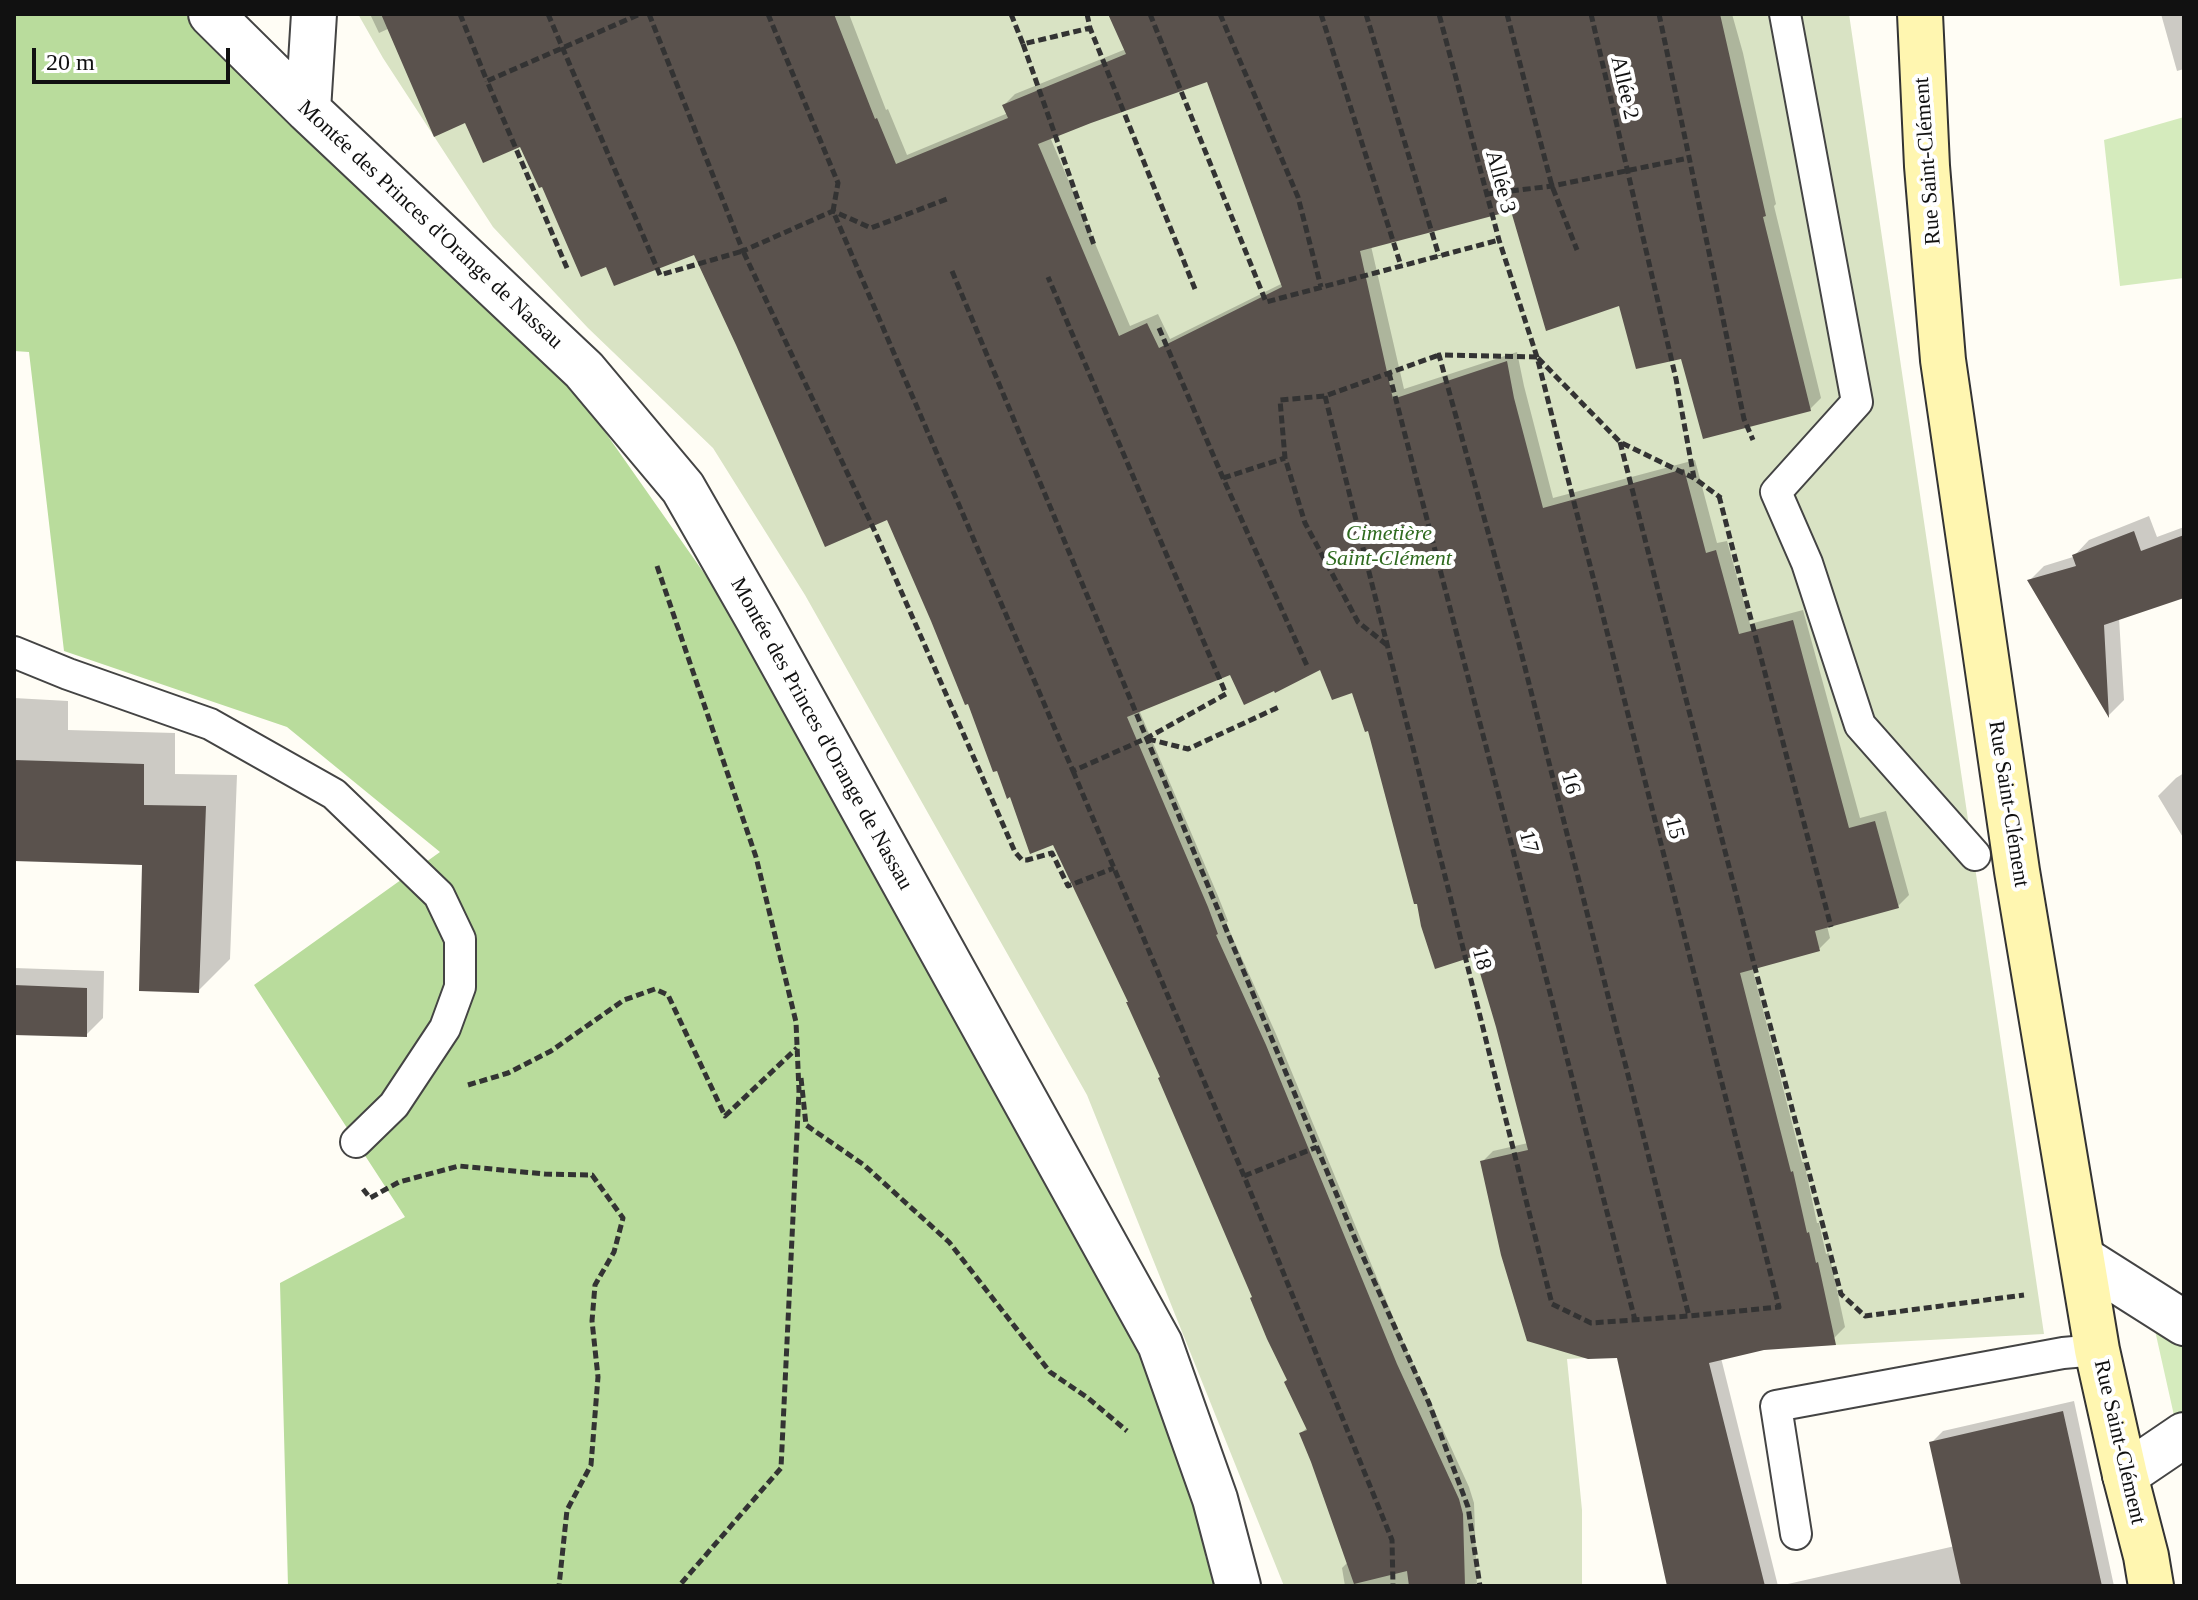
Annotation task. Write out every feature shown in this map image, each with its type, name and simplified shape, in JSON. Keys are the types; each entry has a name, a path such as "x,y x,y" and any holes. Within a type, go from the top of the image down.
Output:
{"main road":[{"name":"Rue Saint-Clément","path":"1920,14 1927,166 1943,360 2017,871 2097,1350 2151,1586"}],"street":[{"name":"Montée des Princes d'Orange de Nassau","path":"211,14 308,110 584,370 683,488 1160,1344 1215,1499 1238,1586"},
{"path":"308,110 314,14"},
{"path":"2083,1259 2184,1323"},
{"path":"2125,1475 2184,1435"}],"lane":[{"path":"1785,14 1857,402 1776,492 1807,563 1860,725 1975,855"},
{"path":"14,652 210,724 334,794 439,895 460,939 460,987 445,1028 394,1105 356,1142"},
{"path":"1796,1534 1776,1406 2063,1353 2097,1350"}],"path":[{"path":"460,14 567,268"},
{"path":"548,14 660,275 743,251 833,211 871,228 947,199"},
{"path":"487,81 640,14"},
{"path":"649,14 743,251 877,536 1015,852 1022,860 1052,853 1068,886 1114,868"},
{"path":"768,14 838,183 833,211 1244,1176 1392,1540 1393,1586"},
{"path":"1011,14 1094,245"},
{"path":"1087,14 1195,289"},
{"path":"1150,14 1266,302 1499,240"},
{"path":"1220,14 1298,197 1321,287"},
{"path":"1321,14 1401,266"},
{"path":"1366,14 1439,256"},
{"name":"Allée 3","path":"1439,14 1499,240 1537,357"},
{"path":"1507,14 1552,186 1577,250"},
{"name":"Allée 2","path":"1591,14 1676,379 1694,478"},
{"path":"1659,14 1744,419 1776,492"},
{"path":"1023,44 1090,28"},
{"path":"1487,194 1552,186 1689,158"},
{"path":"952,271 1356,1241 1429,1403 1468,1507 1480,1586"},
{"path":"1048,277 1226,694 1147,738 1073,771"},
{"path":"1159,328 1308,668"},
{"path":"1387,646 1358,622 1305,523 1285,458 1280,400 1325,396 1439,355 1537,357 1620,442 1694,478 1731,506"},
{"name":"16","path":"1439,355 1522,655 1689,1316"},
{"name":"15","path":"1537,357 1779,1307"},
{"name":"17","path":"1389,373 1635,1320"},
{"name":"18","path":"1325,396 1552,1304 1591,1323 1779,1307"},
{"path":"1620,442 1841,1294 1865,1316 2024,1295"},
{"path":"1223,478 1285,458"},
{"path":"1719,496 1831,927"},
{"path":"652,552 756,857 796,1022 806,1125 864,1165 949,1242 1050,1372 1088,1398 1137,1439"},
{"path":"1147,738 1188,749 1281,706"},
{"path":"460,1088 508,1073 551,1051 624,1000 655,989 668,995 725,1116 797,1048"},
{"path":"679,1586 781,1468 798,1106 796,1022"},
{"path":"1244,1176 1317,1147"},
{"path":"361,1187 370,1198 399,1182 459,1166 592,1175 623,1218 614,1252 595,1285 592,1321 598,1377 591,1465 567,1510 559,1586"}],"green space":[{"path":"14,14 196,14 295,119 322,155 572,385 744,630 1142,1358 1215,1499 1205,1555 1215,1586 288,1586 280,1283 405,1217 254,985 440,852 287,727 64,651 29,352 14,351"},
{"name":"Cimetière Saint-Clément","path":"358,14 1849,14 2044,1334 1567,1359 1582,1510 1582,1586 1284,1586 1087,1095 805,595 713,448 588,328 493,227 383,58"},
{"path":"2184,117 2184,278 2120,286 2104,140"},
{"path":"2152,1317 2184,1334 2184,1416 2175,1420"}],"building":[{"name":"Cimetière Saint-Clément","path":"381,14 834,14 896,164 1008,118 1002,105 1126,54 1108,14 1720,14 1766,216 1763,217 1811,411 1703,439 1681,359 1636,369 1619,306 1546,331 1511,211 1360,251 1393,399 1507,361 1543,508 1684,469 1706,553 1716,550 1739,634 1793,620 1849,828 1875,821 1899,908 1815,931 1820,951 1740,973 1807,1233 1818,1262 1836,1345 1764,1350 1709,1363 1765,1586 1667,1586 1617,1358 1588,1359 1527,1341 1501,1255 1480,1161 1528,1150 1496,1027 1475,956 1435,969 1417,904 1414,904 1368,731 1365,732 1352,693 1332,700 1320,670 1244,705 1230,675 1127,717 1208,907 1216,935 1266,1045 1397,1364 1463,1514 1465,1586 1409,1586 1407,1571 1354,1584 1299,1433 1307,1430 1284,1382 1287,1380 1267,1339 1128,1002 1053,845 1030,854 1010,797 1007,799 997,771 993,772 968,704 965,705 887,520 825,547 694,255 614,286 606,267 581,277 542,187 539,188 520,147 483,163 465,123 434,137","holes":["1207,82 1282,287 1159,348 1147,323 1119,336 1038,144"]},
{"path":"2134,531 2141,551 2184,535 2184,598 2104,625 2109,718 2027,580 2076,566 2072,555"},
{"path":"14,760 144,764 144,805 206,806 199,993 139,991 142,865 14,861"},
{"path":"14,985 87,988 87,1037 14,1035"},
{"path":"2063,1411 2102,1586 1961,1586 1929,1442"}]}
